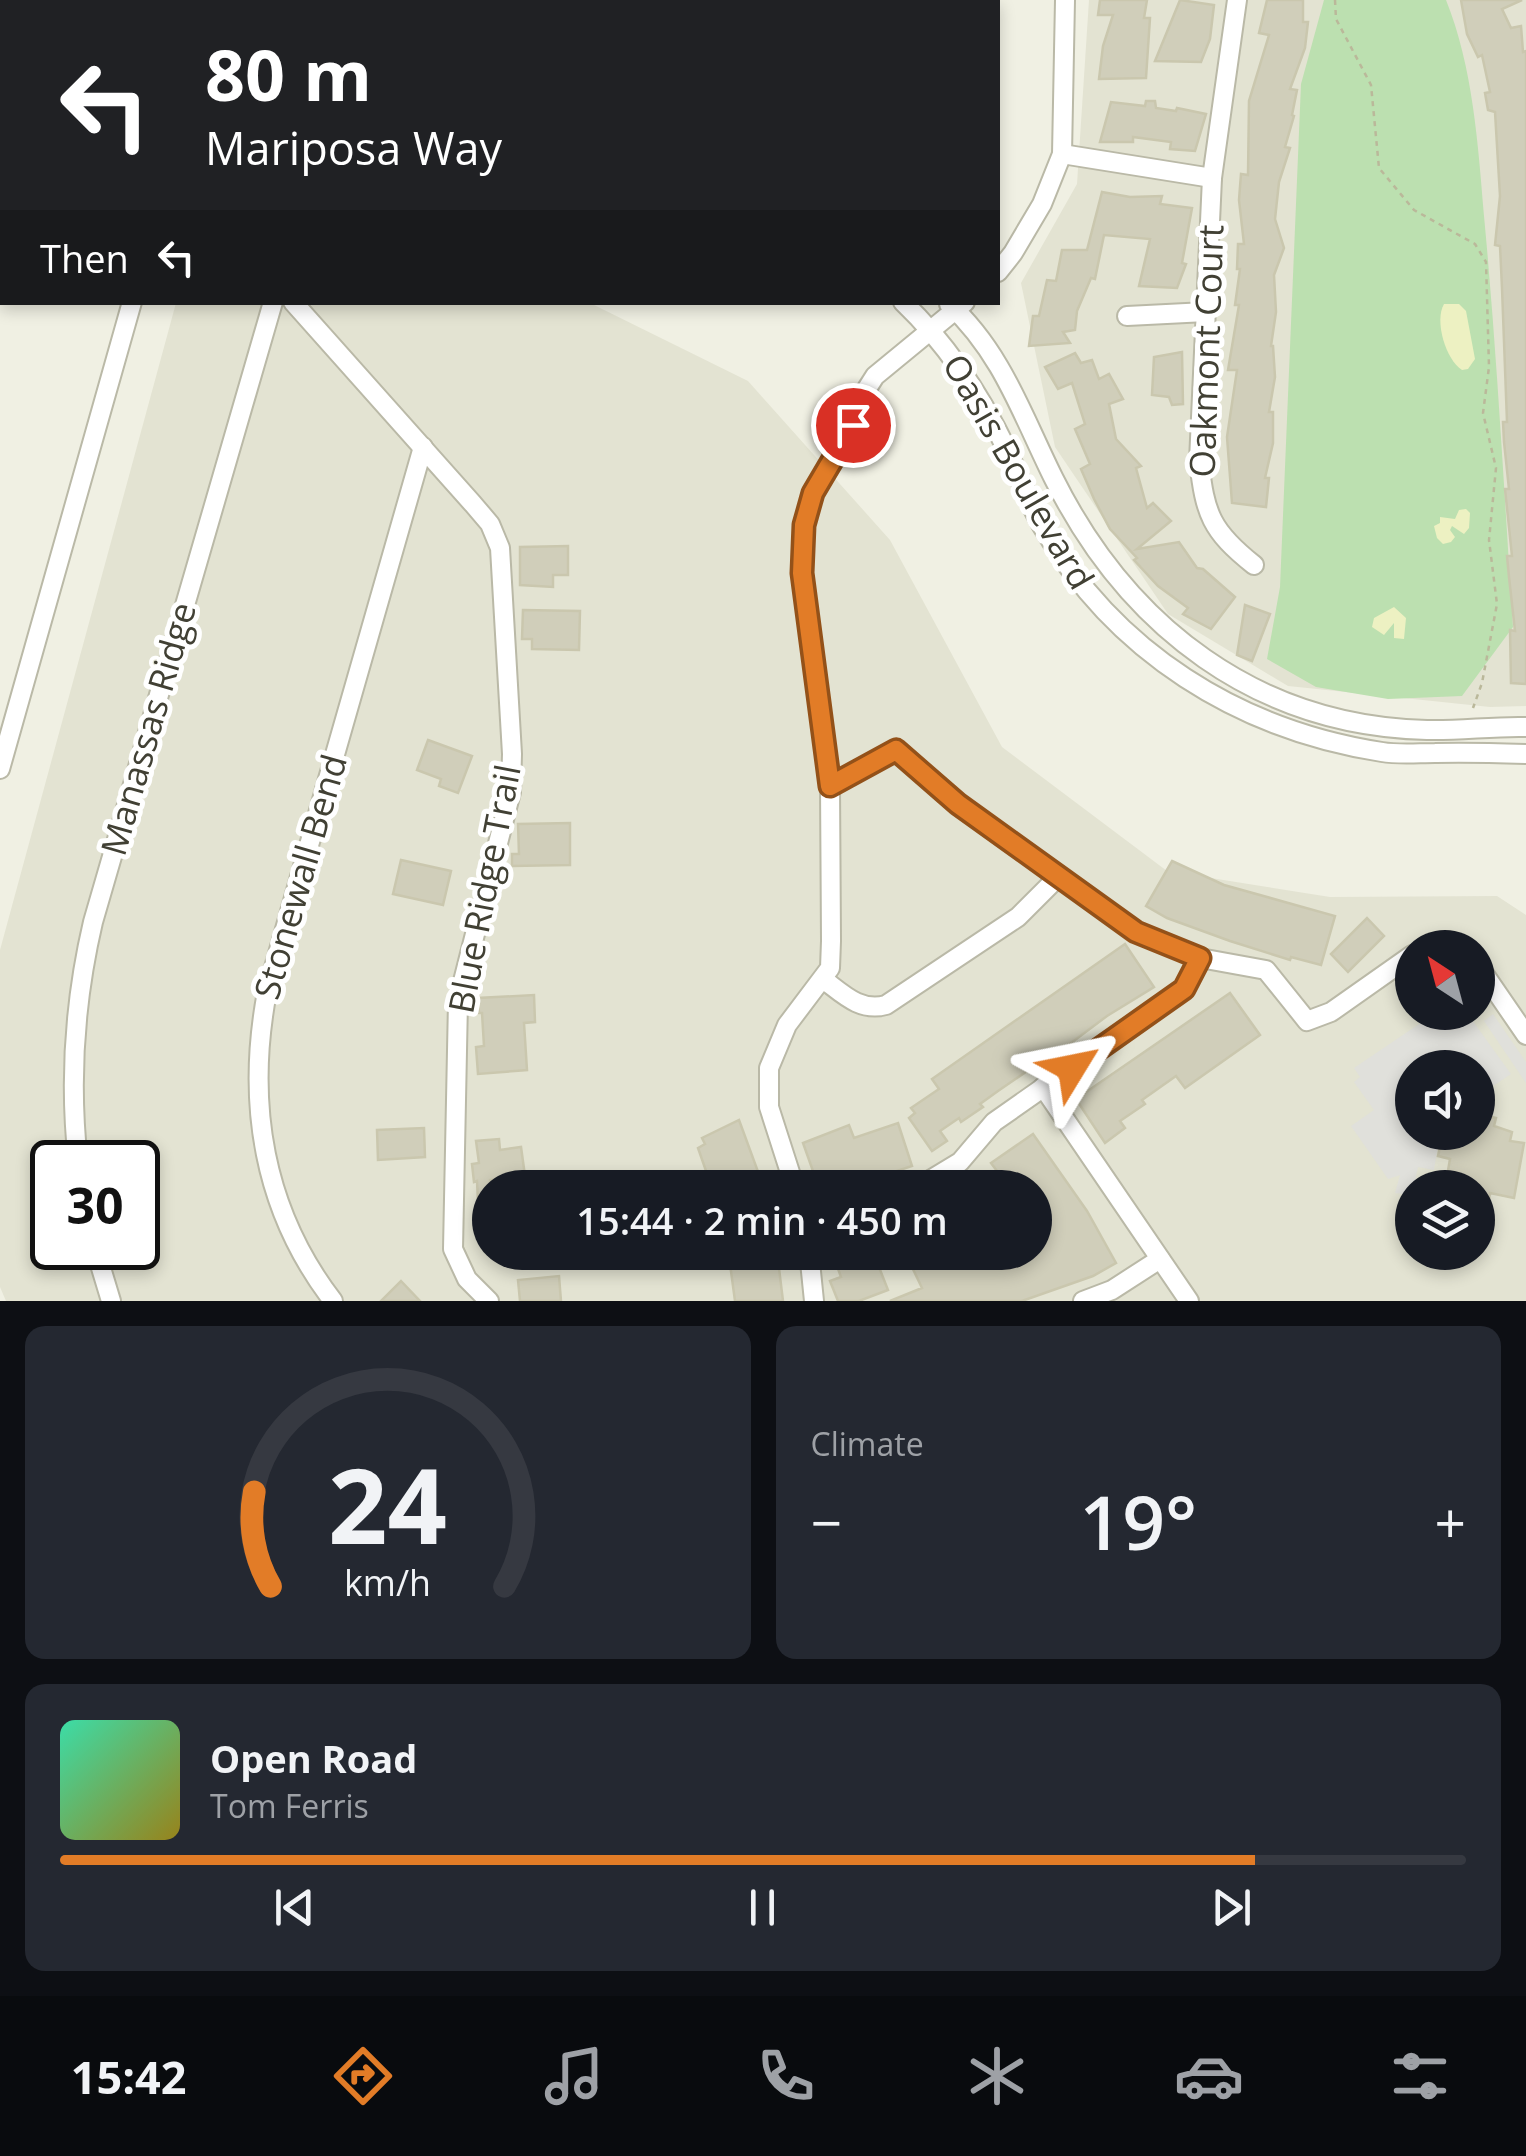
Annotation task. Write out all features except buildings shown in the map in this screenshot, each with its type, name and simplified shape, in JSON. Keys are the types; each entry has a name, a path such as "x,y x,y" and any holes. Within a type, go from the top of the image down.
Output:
{"street":[{"path":"1000,270 1042,204 1062,154 1065,0"},
{"name":"Oakmont Court","path":"1237,0 1212,178 1206,312 1190,462 1220,534 1254,565"},
{"path":"1062,154 1212,178"},
{"path":"0,768 131,305"},
{"name":"Manassas Ridge","path":"75,1140 73,1037 80,979 93,922 272,305"},
{"name":"Blue Ridge Trail","path":"296,305 490,524 500,548 511,792 458,1002 452,1249 467,1278 489,1301"},
{"name":"Oasis Boulevard","path":"906,305 932,330 976,392 1006,446 1040,524 1081,588 1132,639 1178,673 1238,710 1310,737 1386,753 1526,754"},
{"path":"789,1170 769,1107 769,1068 788,1025 830,968 831,940 830,786 802,573 804,525 813,493 839,453 861,398 875,376 956,305"},
{"name":"Oasis Boulevard","path":"956,305 1006,375 1088,543 1129,594 1181,644 1268,696 1347,720 1426,730 1526,728"},
{"path":"1127,316 1206,312"},
{"name":"Stonewall Bend","path":"333,1301 317,1281 280,1206 265,1163 258,1036 266,992 423,447"},
{"path":"830,786 896,750 958,804 1136,932 1200,958 1266,970 1308,1021 1332,1012 1395,967"},
{"path":"823,979 855,1002 871,1008 886,1005 1018,918 1058,877"},
{"path":"947,1170 960,1162 994,1122 1184,989 1200,958"},
{"path":"1495,990 1526,1035"},
{"path":"1043,1088 1189,1301"},
{"path":"1083,1301 1112,1290 1160,1259"},
{"path":"102,1270 111,1301"},
{"path":"811,1270 814,1301"}],"path":[{"path":"1336,0 1336,19 1371,85 1379,168 1414,210 1475,244 1486,262 1490,367 1483,413 1496,468 1489,540 1497,604 1474,708"}],"shaded area":[{"path":"1089,0 1526,0 1526,706 1490,707 1288,686 1168,614 1055,447 1021,283 1077,184"},
{"path":"1324,0 1446,0 1468,79 1489,267 1513,627 1462,696 1388,699 1316,687 1267,659 1280,587 1301,84"},
{"path":"175,305 594,305 748,381 890,540 1002,747 1167,871 1330,897 1497,896 1526,915 1526,1301 6,1301 0,1287 0,950"},
{"path":"1495,1017 1526,1062 1526,1083 1490,1030 1495,1030"},
{"path":"1410,1030 1479,1030 1494,1050 1395,1050 1395,1150 1437,1150 1434,1170 1395,1170 1395,1177 1388,1179 1351,1126 1374,1110 1354,1082 1360,1077 1354,1068"},
{"path":"1495,1052 1511,1074 1495,1085"}],"sand":[{"path":"1444,304 1459,304 1466,311 1475,359 1468,369 1456,365 1447,349 1440,320"},
{"path":"1459,510 1470,513 1469,528 1464,534 1452,526 1455,537 1443,544 1434,526 1440,523 1440,517 1455,519"},
{"path":"1394,607 1406,618 1404,639 1394,638 1394,623 1384,635 1372,627 1374,618"}],"route":[{"path":"853,425 813,493 804,525 802,573 830,786 896,750 958,804 1136,932 1200,958 1184,989 1072,1068"}]}
